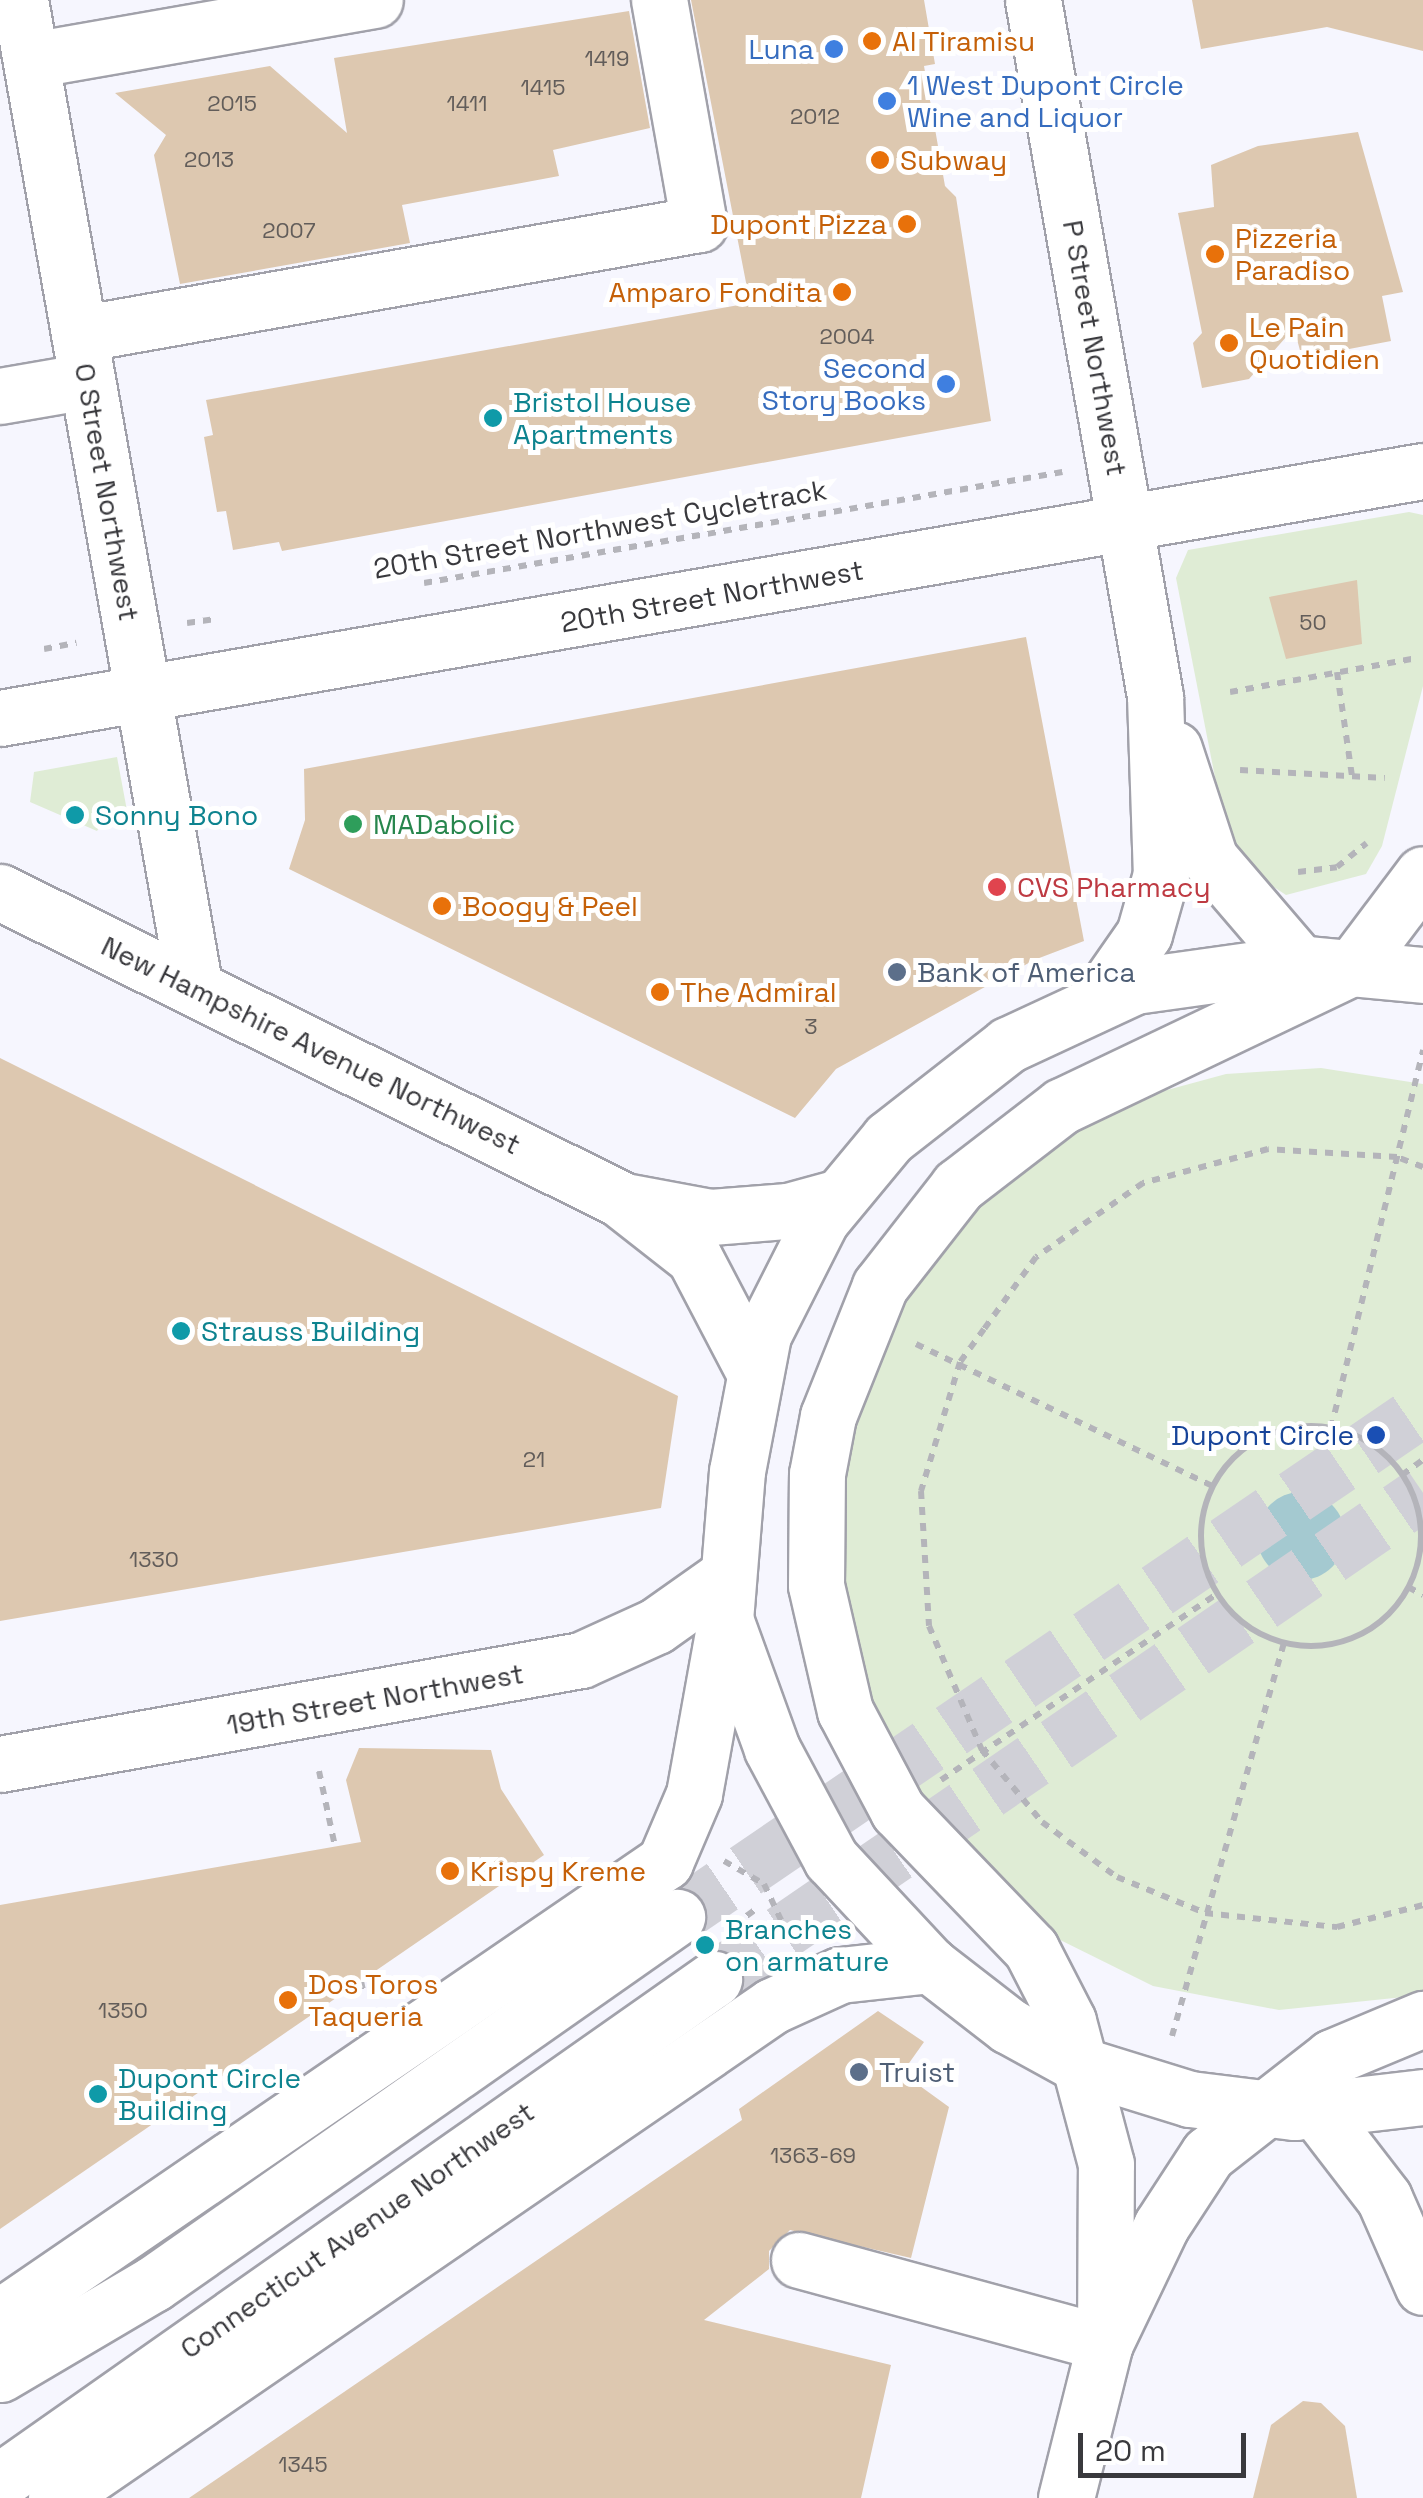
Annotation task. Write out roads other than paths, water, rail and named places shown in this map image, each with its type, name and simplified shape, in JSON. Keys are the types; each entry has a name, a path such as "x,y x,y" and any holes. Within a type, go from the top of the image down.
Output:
{"main road":[{"name":"O Street Northwest","path":"20,0 194,984"},
{"path":"31,60 375,0"},
{"path":"0,396 83,358 699,224 660,0"},
{"name":"P Street Northwest","path":"1033,0 1155,696 1161,874 1144,934 1098,1000"},
{"name":"20th Street Northwest","path":"0,718 1423,471"},
{"name":"P Street Northwest","path":"1155,696 1210,859 1299,962"},
{"path":"1066,2498 1104,2343 1111,2213 1080,2064 1068,2021 1031,1949 926,1848 844,1711 816,1584 817,1474 828,1416 886,1278 920,1227 1008,1142 1094,1089 1354,967 1423,874"},
{"name":"New Hampshire Avenue Northwest","path":"0,892 194,984 620,1199 694,1257 754,1370"},
{"path":"0,2317 665,1862 694,1794 727,1597 754,1370 788,1278 838,1197 889,1138 970,1071 1098,1000 1184,974 1299,962 1423,974"},
{"name":"New Hampshire Avenue Northwest","path":"620,1199 712,1217 788,1211 838,1197"},
{"path":"727,1597 772,1749 816,1834 930,1965 1009,2026 1080,2064 1158,2093 1257,2109 1317,2111 1423,2097"},
{"name":"19th Street Northwest","path":"0,1764 581,1660 727,1597"},
{"name":"Connecticut Avenue Northwest","path":"0,2374 154,2284 706,1942 0,2481"},
{"path":"56,2498 772,2006 840,1974 930,1965"},
{"path":"1104,2343 1185,2186 1257,2109 1332,2057 1423,2018"},
{"path":"1317,2111 1384,2198 1423,2287"},
{"path":"798,2260 1104,2343"}],"water":[{"path":"1301,1492 1318,1495 1332,1505 1342,1519 1342,1553 1332,1567 1318,1577 1301,1580 1284,1577 1270,1567 1260,1553 1257,1536 1260,1519 1270,1505 1284,1495"}],"tunnel":[{"path":"677,1917 1423,1409"},
{"path":"714,1979 1423,1493"}],"place":[{"name":"Al Tiramisu","path":"872,41"},
{"name":"Luna","path":"834,49"},
{"name":"1 West Dupont Circle Wine and Liquor","path":"887,101"},
{"name":"Subway","path":"880,160"},
{"name":"Dupont Pizza","path":"907,224"},
{"name":"Pizzeria Paradiso","path":"1215,254"},
{"name":"Amparo Fondita","path":"842,292"},
{"name":"Le Pain Quotidien","path":"1229,343"},
{"name":"Second Story Books","path":"946,384"},
{"name":"Bristol House Apartments","path":"493,418"},
{"name":"Sonny Bono","path":"75,815"},
{"name":"MADabolic","path":"353,824"},
{"name":"CVS Pharmacy","path":"997,887"},
{"name":"Boogy & Peel","path":"442,906"},
{"name":"Bank of America","path":"897,972"},
{"name":"The Admiral","path":"660,992"},
{"name":"Strauss Building","path":"181,1331"},
{"name":"Dupont Circle","path":"1376,1435"},
{"name":"Krispy Kreme","path":"450,1871"},
{"name":"Branches on armature","path":"705,1945"},
{"name":"Dos Toros Taqueria","path":"288,2000"},
{"name":"Truist","path":"859,2072"},
{"name":"Dupont Circle Building","path":"98,2094"}]}
